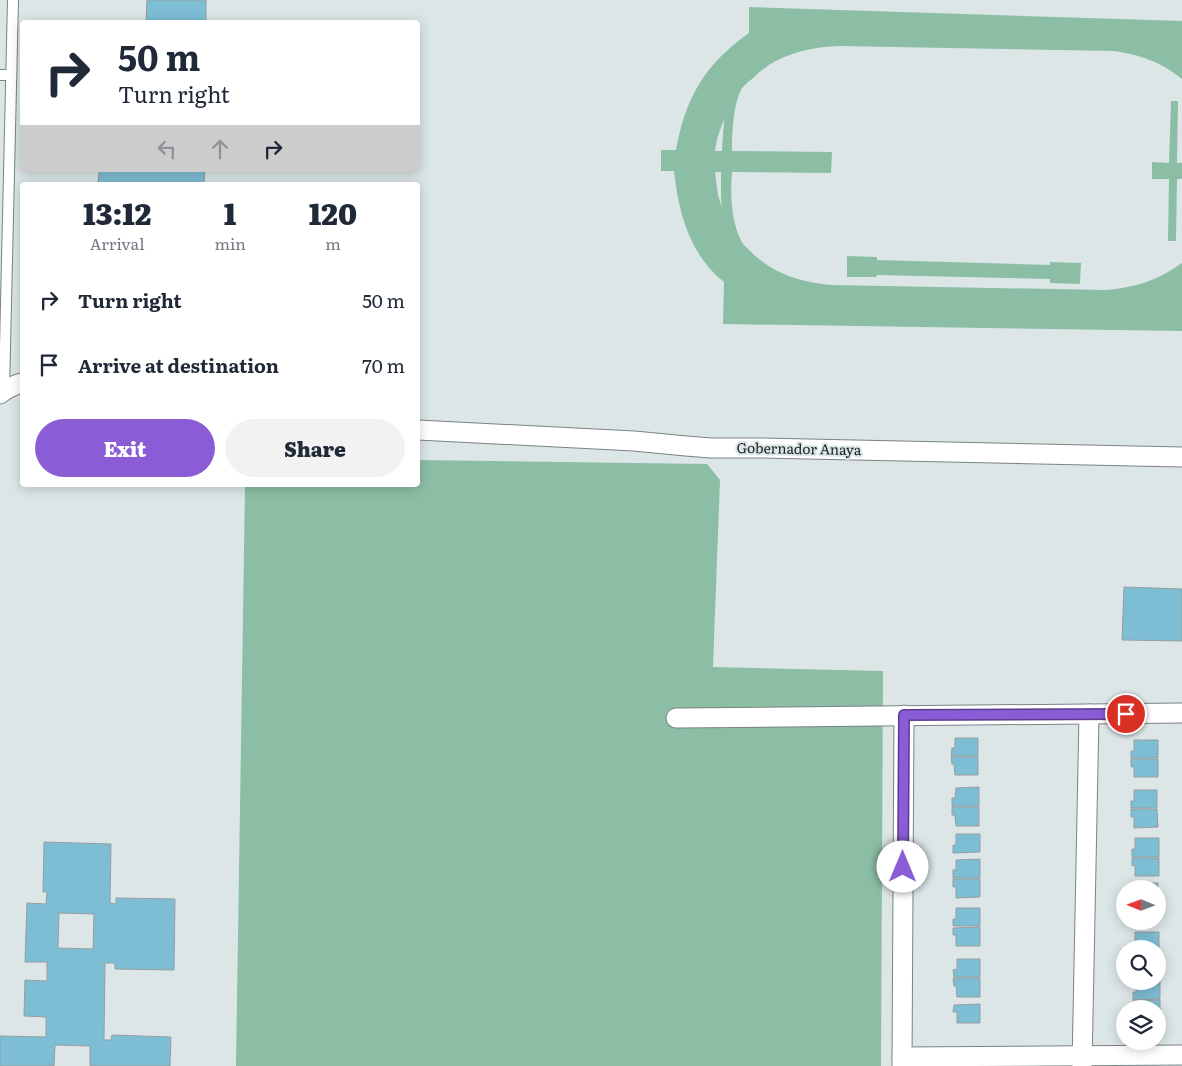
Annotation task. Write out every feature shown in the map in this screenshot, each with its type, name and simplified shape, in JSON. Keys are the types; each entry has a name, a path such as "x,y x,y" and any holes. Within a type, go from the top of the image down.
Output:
{"street":[{"path":"2,392 20,383"},
{"name":"Gobernador Anaya","path":"420,430 615,440 711,448 1182,457"},
{"path":"676,718 1182,713"},
{"path":"1082,1061 1089,714"},
{"path":"904,715 902,1061 1082,1061 1182,1054"}],"lane":[{"path":"2,392 13,0"},
{"path":"0,75 12,75"}],"green space":[{"path":"749,7 1182,21 1182,79 1150,60 1114,51 840,46 816,48 782,58 761,71 746,84 738,96 733,128 732,151 832,152 831,173 732,172 731,190 732,209 736,227 744,245 772,268 790,276 821,284 1106,290 1146,282 1182,263 1182,331 723,324 724,282 704,261 690,238 681,212 674,171 661,171 661,150 676,150 685,114 699,84 720,57 749,33","holes":["724,119 722,151 715,151 717,139","715,172 721,172 722,208 718,195"]},
{"path":"1171,101 1178,101 1177,163 1182,163 1182,179 1177,179 1176,241 1168,241 1169,179 1152,179 1152,162 1169,163"},
{"path":"847,256 877,257 877,260 1050,265 1050,262 1081,263 1080,284 1050,283 1050,279 877,275 876,277 847,277"},
{"path":"420,460 707,464 720,480 713,667 883,671 881,1066 236,1066 245,487 420,487"}],"building":[{"path":"147,0 206,0 206,20 146,20"},
{"path":"99,172 205,172 204,182 98,182"},
{"path":"1124,587 1182,589 1182,641 1122,640"},
{"path":"955,738 978,738 978,756 951,756 952,748 955,748"},
{"path":"1134,740 1158,740 1158,758 1131,758 1131,751 1134,751"},
{"path":"951,757 978,757 978,775 955,775"},
{"path":"1131,759 1158,759 1158,777 1134,777 1134,767 1131,767"},
{"path":"979,787 979,806 952,806 952,798 955,798 956,788"},
{"path":"1134,790 1157,790 1157,808 1131,808 1131,801 1134,801"},
{"path":"952,807 979,807 979,826 956,826 955,815 952,815"},
{"path":"1131,809 1157,809 1158,827 1134,828 1134,817 1131,817"},
{"path":"956,834 980,834 980,852 953,853 953,845 956,845"},
{"path":"1135,838 1159,838 1159,857 1132,857 1132,849 1135,849"},
{"path":"44,842 111,844 110,903 116,904 116,898 175,899 174,970 115,969 115,963 105,963 104,1040 111,1040 112,1035 171,1037 170,1066 90,1066 90,1046 55,1045 54,1066 0,1066 0,1036 46,1037 46,1017 24,1016 25,980 47,981 47,962 25,962 27,903 46,904 47,892 43,892","holes":["59,913 94,914 93,949 58,948"]},
{"path":"1132,858 1159,858 1159,876 1135,876 1135,865 1132,866"},
{"path":"980,859 980,878 953,878 953,870 956,870 956,860"},
{"path":"953,879 980,879 980,897 956,898 956,887 953,887"},
{"path":"956,908 980,908 980,926 953,926 953,919 956,919"},
{"path":"980,927 980,946 956,946 956,935 953,935 953,928"},
{"path":"1135,932 1159,932 1159,940 1135,940"},
{"path":"957,959 980,959 980,977 954,977 953,970 957,969"},
{"path":"953,978 980,978 980,997 957,997"},
{"path":"1136,990 1160,990 1160,999 1133,1000 1133,992 1136,992"},
{"path":"980,1004 980,1023 957,1023 957,1012 953,1012 954,1005"}],"route":[{"path":"903,867 904,715 1126,714"}]}
